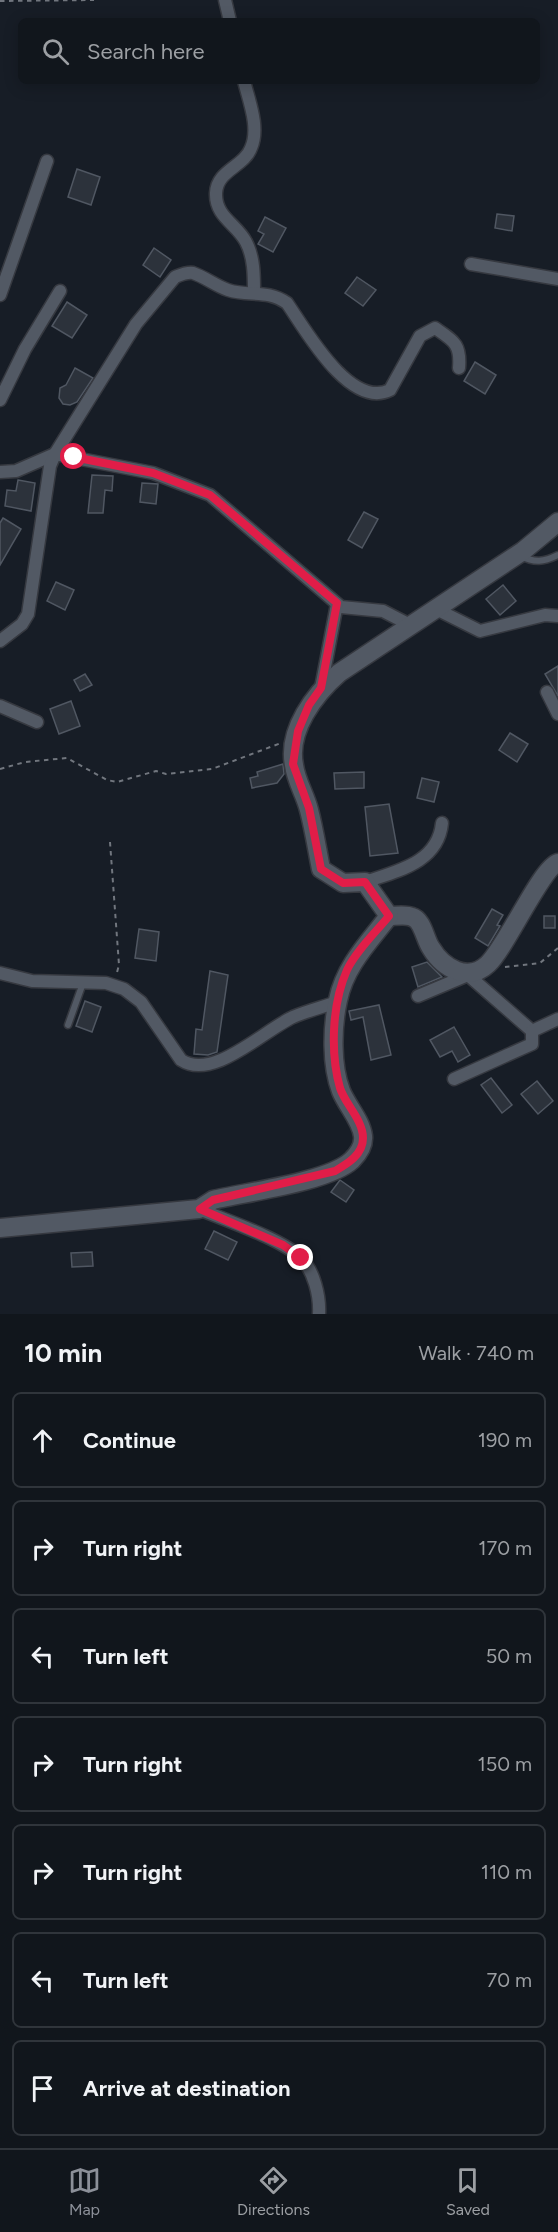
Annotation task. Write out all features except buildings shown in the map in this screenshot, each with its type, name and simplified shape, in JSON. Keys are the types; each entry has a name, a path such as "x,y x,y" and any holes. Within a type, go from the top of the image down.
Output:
{"street":[{"path":"225,0 229,18"},
{"path":"245,84 253,123 251,151 220,178 215,196 221,214 246,241 254,267 254,292"},
{"path":"0,295 47,161"},
{"path":"471,264 558,279"},
{"path":"0,641 22,624 28,614 50,466 55,454 135,324 168,281 181,274 194,273 227,289 244,294 254,292 270,294 287,303 333,368 349,383 376,394 390,390 420,336 435,328 455,342 460,354 459,368"},
{"path":"0,400 25,349 60,291"},
{"path":"0,472 16,471 55,454 153,473 210,495 341,607 383,611 412,626"},
{"path":"442,824 440,839 417,863 365,882 343,883 321,869 309,808 293,764 296,742 309,705 321,688 339,673 518,554 558,522"},
{"path":"321,688 337,603"},
{"path":"436,609 480,630 545,615 558,616"},
{"path":"547,692 558,714"},
{"path":"0,706 37,722"},
{"path":"418,996 483,969 491,961 546,871 558,863"},
{"path":"365,882 389,916"},
{"path":"389,916 413,917 419,922 431,950 440,960 454,971 468,975 532,1031 532,1044 454,1079"},
{"path":"200,1209 213,1200 335,1171 350,1162 360,1151 363,1138 360,1126 341,1090 335,1062 337,1002 347,969 389,916"},
{"path":"0,973 32,981 114,984 141,1002 181,1060 188,1065 198,1066 221,1060 292,1018 337,1002"},
{"path":"532,1031 558,1019"},
{"path":"0,1228 200,1209 283,1245 301,1258 312,1277 320,1303 319,1314"}],"lane":[{"path":"518,554 532,562 548,560 558,555"},
{"path":"68,1025 83,982"}],"path":[{"path":"0,1 94,0"},
{"path":"0,769 25,762 67,758 107,780 117,782 156,771 166,774 212,769 281,743 296,742"},
{"path":"110,842 119,965 114,984"},
{"path":"491,961 507,968 540,963 558,948"}],"route":[{"path":"74,457 153,473 210,495 337,603 321,688 309,705 298,731 293,764 309,808 321,869 343,883 365,882 389,916 347,969 337,1002 335,1062 341,1090 360,1126 363,1138 360,1151 350,1162 335,1171 213,1200 200,1209 283,1245 301,1258"}]}
